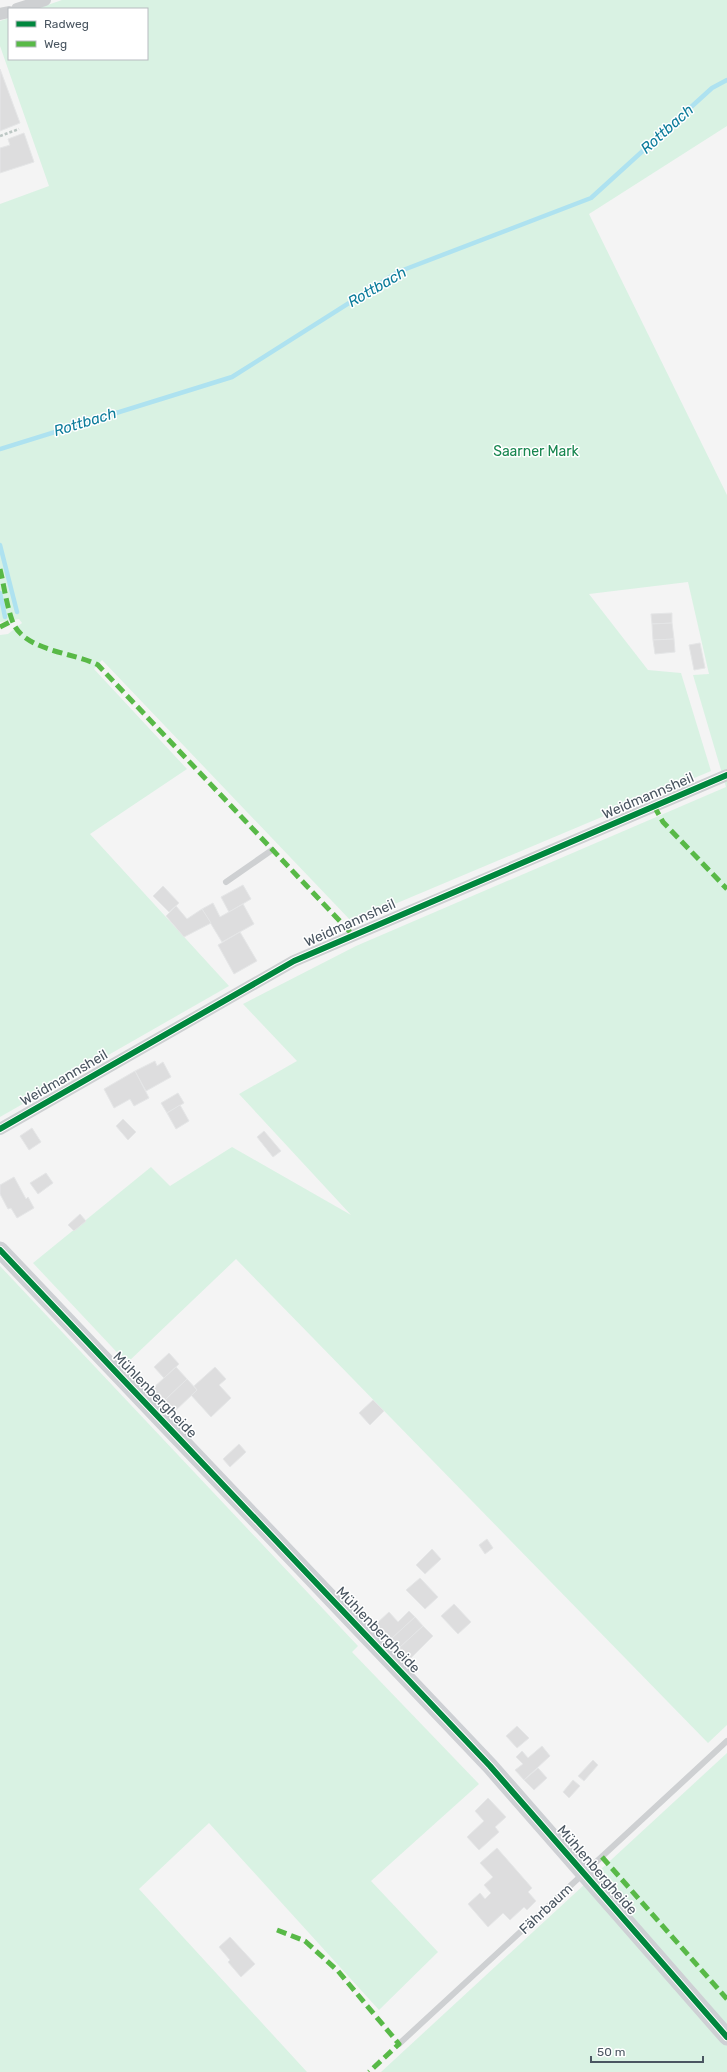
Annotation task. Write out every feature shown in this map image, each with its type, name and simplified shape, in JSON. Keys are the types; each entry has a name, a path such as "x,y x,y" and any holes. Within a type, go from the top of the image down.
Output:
{"street":[{"path":"20,8 45,0"},
{"name":"Weidmannsheil","path":"0,1129 294,961 727,775"},
{"name":"Mühlenbergheide","path":"0,1250 490,1766 727,2037"}],"lane":[{"path":"226,882 272,850"},
{"name":"Fährbaum","path":"399,2044 727,1741"}],"path":[{"path":"0,136 18,129"}],"green space":[{"name":"Saarner Mark","path":"62,0 727,0 727,126 589,214 727,495 727,1725 708,1743 236,1259 127,1363 33,1263 151,1167 170,1186 232,1147 351,1215 239,1094 297,1061 243,1004 356,946 726,787 693,675 709,674 688,582 589,594 648,670 681,673 711,771 352,922 102,660 94,669 187,769 90,834 229,986 0,1117 0,635 8,634 22,623 19,619 0,622 0,204 49,186 0,46 0,21 8,18 8,60 148,60 148,8 39,8"},
{"path":"0,1266 358,1646 352,1652 479,1784 371,1881 438,1952 379,2010 209,1823 139,1889 307,2072 0,2072"},
{"path":"727,1753 727,2072 381,2072"}],"building":[{"path":"0,69 20,123 0,131"},
{"path":"24,133 34,162 0,173 0,148 10,145 8,139"},
{"path":"672,613 672,623 652,624 651,614"},
{"path":"672,623 674,639 653,640 652,624"},
{"path":"674,639 675,652 655,654 653,640"},
{"path":"700,643 705,668 694,670 689,645"},
{"path":"243,885 251,899 229,912 221,897"},
{"path":"163,886 179,903 169,912 153,896"},
{"path":"213,903 220,917 243,904 254,924 222,942 202,909"},
{"path":"176,906 187,919 202,909 211,923 184,937 166,916"},
{"path":"240,932 257,961 234,974 218,945"},
{"path":"155,1061 157,1066 163,1062 171,1077 146,1091 135,1071"},
{"path":"135,1071 149,1098 134,1106 130,1099 114,1108 104,1089"},
{"path":"178,1093 184,1103 167,1113 161,1103"},
{"path":"180,1105 189,1121 176,1129 167,1113"},
{"path":"123,1119 136,1132 128,1140 116,1126"},
{"path":"32,1128 41,1142 29,1150 20,1136"},
{"path":"264,1131 281,1151 273,1157 257,1137"},
{"path":"46,1173 53,1183 38,1194 30,1183"},
{"path":"14,1177 26,1199 28,1197 34,1208 17,1218 11,1208 8,1209 0,1194 0,1185"},
{"path":"80,1214 86,1221 74,1231 68,1225"},
{"path":"169,1353 179,1364 164,1378 154,1367"},
{"path":"176,1367 187,1379 164,1401 152,1389"},
{"path":"215,1367 226,1379 219,1385 231,1398 211,1417 191,1395 197,1390 194,1386"},
{"path":"187,1379 197,1390 174,1412 164,1401"},
{"path":"373,1400 384,1411 370,1425 359,1413"},
{"path":"239,1444 246,1452 230,1467 223,1459"},
{"path":"487,1539 493,1548 485,1554 479,1545"},
{"path":"432,1549 441,1559 425,1574 416,1565"},
{"path":"420,1578 438,1597 425,1609 406,1590"},
{"path":"454,1604 471,1622 458,1634 441,1616"},
{"path":"409,1611 415,1617 391,1639 376,1624 389,1612 398,1622"},
{"path":"415,1617 423,1626 399,1648 391,1639"},
{"path":"423,1626 433,1636 410,1659 399,1648"},
{"path":"517,1726 529,1738 517,1748 506,1736"},
{"path":"542,1746 550,1756 524,1780 515,1770 523,1764 516,1757 522,1751 528,1758"},
{"path":"593,1760 598,1765 584,1781 578,1776"},
{"path":"538,1768 547,1778 534,1790 524,1780"},
{"path":"573,1780 580,1786 569,1798 563,1792"},
{"path":"488,1798 506,1817 495,1827 499,1832 479,1850 467,1837 484,1821 475,1811"},
{"path":"497,1848 532,1888 528,1892 536,1901 527,1910 524,1907 510,1920 503,1913 488,1927 468,1904 480,1893 485,1899 491,1893 484,1885 493,1877 480,1863"},
{"path":"230,1937 255,1964 241,1977 228,1962 230,1960 219,1947"}],"waterway":[{"name":"Rottbach","path":"0,449 232,377 398,272 591,198 712,88 727,80"},
{"path":"0,545 17,612"},
{"path":"0,593 5,617"}],"marked path":[{"path":"0,569 10,614 18,630 26,638 37,644 98,665 353,935"},
{"path":"0,627 12,621"},
{"path":"654,806 663,822 727,889"},
{"path":"602,1857 727,1999"},
{"path":"277,1930 305,1941 338,1971 399,2044 369,2072"}],"cycle path":[{"path":"0,1129 294,961 727,775"},
{"path":"0,1250 490,1766 727,2037"}]}
